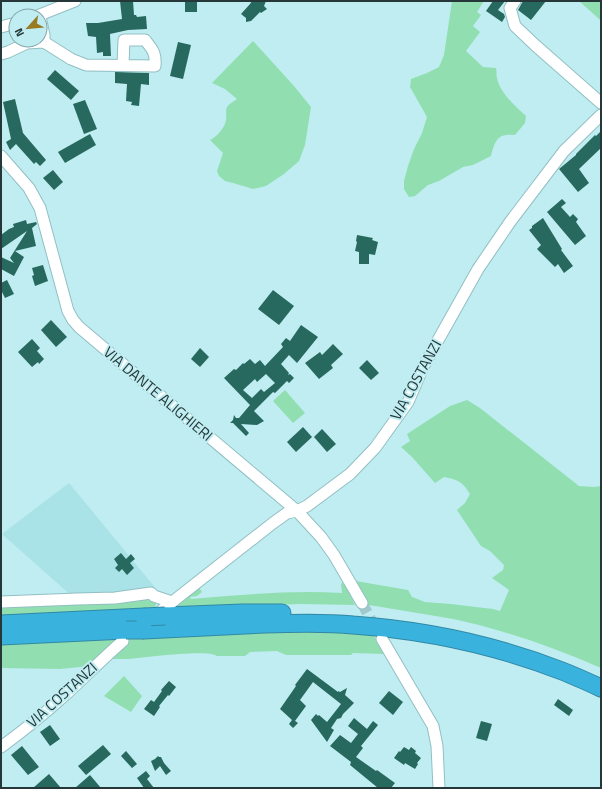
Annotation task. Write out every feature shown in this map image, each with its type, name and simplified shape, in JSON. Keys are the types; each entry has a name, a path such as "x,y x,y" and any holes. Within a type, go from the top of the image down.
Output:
{"highway":[{"path":"1,636 124,636 166,609 242,612 345,613 408,619 464,630 510,642 566,661 601,676"},
{"path":"1,624 144,623 253,625 308,623 352,624 395,628 480,644 522,656 561,670 601,688"},
{"path":"561,670 579,685 601,696"}],"street":[{"path":"48,12 75,1"},
{"path":"515,1 510,8 515,26 601,103"},
{"path":"48,45 70,59 86,65 123,65"},
{"name":"VIA COSTANZI","path":"166,609 273,523 287,514 307,506 350,474 375,448 408,402 423,367 478,269 506,228 564,151 601,115"},
{"name":"VIA DANTE ALIGHIERI","path":"1,156 29,188 40,208 68,311 73,320 297,511 310,524 325,543 341,566 362,604"},
{"path":"1,602 115,598 151,593 166,609"},
{"name":"VIA COSTANZI","path":"1,747 34,722 64,695 124,636"},
{"path":"382,639 433,726 437,746 439,788"}],"shaded area":[{"path":"69,483 157,590 73,597 2,534"}],"green space":[{"path":"452,1 484,1 477,12 481,15 473,26 480,32 466,51 483,67 496,68 497,78 501,89 508,99 526,116 525,123 515,135 505,135 498,139 491,156 473,165 463,167 439,181 428,185 415,196 409,197 404,189 404,181 414,149 422,133 427,117 410,87 411,79 439,67 444,55"},
{"path":"579,1 601,1 601,21 598,18"},
{"path":"253,41 311,107 305,145 299,161 284,174 266,186 253,189 225,181 219,176 217,171 223,153 210,140 222,129 226,120 227,107 237,99 225,89 212,83"},
{"path":"285,390 305,413 293,423 273,401"},
{"path":"467,400 480,408 579,486 601,486 601,668 547,646 491,628 453,619 369,605 356,581 408,590 412,597 425,602 500,611 509,590 492,578 503,570 504,565 490,551 481,546 457,510 465,503 470,494 465,486 453,479 444,477 435,483 401,447 410,441 407,434 450,406"},
{"path":"344,582 355,605 300,604 167,608 197,584 202,592 197,596 190,597 191,599 285,593 342,593 341,584"},
{"path":"146,596 149,600 156,603 155,610 1,618 1,604"},
{"path":"301,630 373,634 384,654 353,653 351,655 286,655 277,651 250,652 245,656 217,656 201,653 112,659 112,657 131,638"},
{"path":"121,637 90,666 60,669 1,668 1,642"},
{"path":"124,676 142,696 131,712 104,696"}],"building":[{"path":"120,1 133,1 134,15 137,17 146,16 147,29 128,30 110,34 111,56 103,56 103,52 97,53 96,37 88,36 86,23 98,23 122,19"},
{"path":"185,1 197,1 197,12 185,12"},
{"path":"252,1 266,1 264,6 267,9 261,13 260,12 251,21 246,22 246,18 241,14"},
{"path":"493,1 505,1 498,10 504,14 505,17 502,22 486,11"},
{"path":"523,1 546,1 531,20 518,10"},
{"path":"178,42 191,45 183,79 170,76"},
{"path":"55,70 79,91 71,100 47,79"},
{"path":"115,72 149,73 149,85 141,84 139,106 131,105 132,102 126,101 127,84 115,83"},
{"path":"15,99 23,133 46,160 40,166 36,162 34,164 16,144 10,150 6,142 11,139 3,102"},
{"path":"85,100 97,129 84,134 73,104"},
{"path":"601,131 601,148 579,169 589,183 578,192 559,169"},
{"path":"90,134 96,145 65,163 58,152"},
{"path":"53,170 63,182 54,190 43,178"},
{"path":"562,199 566,203 561,207 570,217 573,214 578,219 576,222 586,236 575,245 547,212"},
{"path":"543,218 562,249 561,250 573,266 564,273 558,264 555,267 537,249 541,245 529,230"},
{"path":"26,220 27,224 36,222 37,224 32,228 36,246 15,251 24,257 14,276 1,269 1,257 14,263 10,258 27,231 1,249 1,235 14,227 13,224"},
{"path":"357,235 373,238 372,240 378,242 375,255 369,254 369,264 359,264 359,252 355,251"},
{"path":"43,265 48,281 35,286 32,276 34,275 32,268"},
{"path":"7,280 14,294 5,298 1,290 1,283"},
{"path":"273,290 294,306 279,325 258,309"},
{"path":"51,320 67,337 56,347 41,330"},
{"path":"301,325 318,337 297,363 289,355 281,364 289,373 288,375 290,374 294,378 289,383 287,381 275,393 273,392 254,411 264,421 257,425 241,424 249,433 246,436 233,423 230,423 233,420 234,415 236,418 239,418 250,405 224,378 234,369 236,370 250,359 255,364 260,360 265,366 283,347 281,344 286,338 290,341","holes":["266,374 275,383 264,392 261,389 252,398 243,390 255,379 257,382"]},
{"path":"32,339 40,348 37,351 44,359 39,364 38,362 32,367 18,352"},
{"path":"333,344 343,354 331,365 333,368 319,379 305,363 320,352 322,355"},
{"path":"200,348 209,357 200,367 191,359"},
{"path":"367,360 379,373 371,380 359,368"},
{"path":"303,427 312,437 296,452 287,442"},
{"path":"322,429 336,444 327,452 314,437"},
{"path":"121,553 126,559 131,554 135,559 130,563 134,568 127,575 122,569 119,572 115,568 118,565 114,559"},
{"path":"307,669 338,692 347,688 345,695 354,703 341,718 337,719 331,728 334,730 327,742 311,720 316,714 327,722 341,704 313,682 300,700 306,706 295,721 298,723 293,728 289,724 292,720 280,709"},
{"path":"169,681 176,687 159,706 160,707 154,716 144,709 151,700 154,702 162,691 161,690"},
{"path":"389,691 403,702 393,715 379,703"},
{"path":"558,699 573,710 569,716 554,705"},
{"path":"354,718 367,729 373,721 378,725 361,746 363,748 356,757 395,783 391,788 378,788 350,765 351,762 330,746 340,735 351,743 358,734 348,726"},
{"path":"481,721 492,724 487,741 476,738"},
{"path":"50,725 60,739 50,746 40,732"},
{"path":"103,745 111,754 86,775 78,766"},
{"path":"22,746 39,767 28,775 11,755"},
{"path":"404,747 409,750 411,747 421,758 415,769 405,763 404,765 394,758"},
{"path":"126,751 137,764 132,768 121,756"},
{"path":"158,756 161,757 171,771 166,775 160,766 155,771 151,761"},
{"path":"146,771 150,776 147,779 154,788 144,788 137,778"},
{"path":"49,774 61,788 33,788"},
{"path":"90,775 101,788 75,788"}],"tunnel":[{"path":"362,603 377,631"}]}
